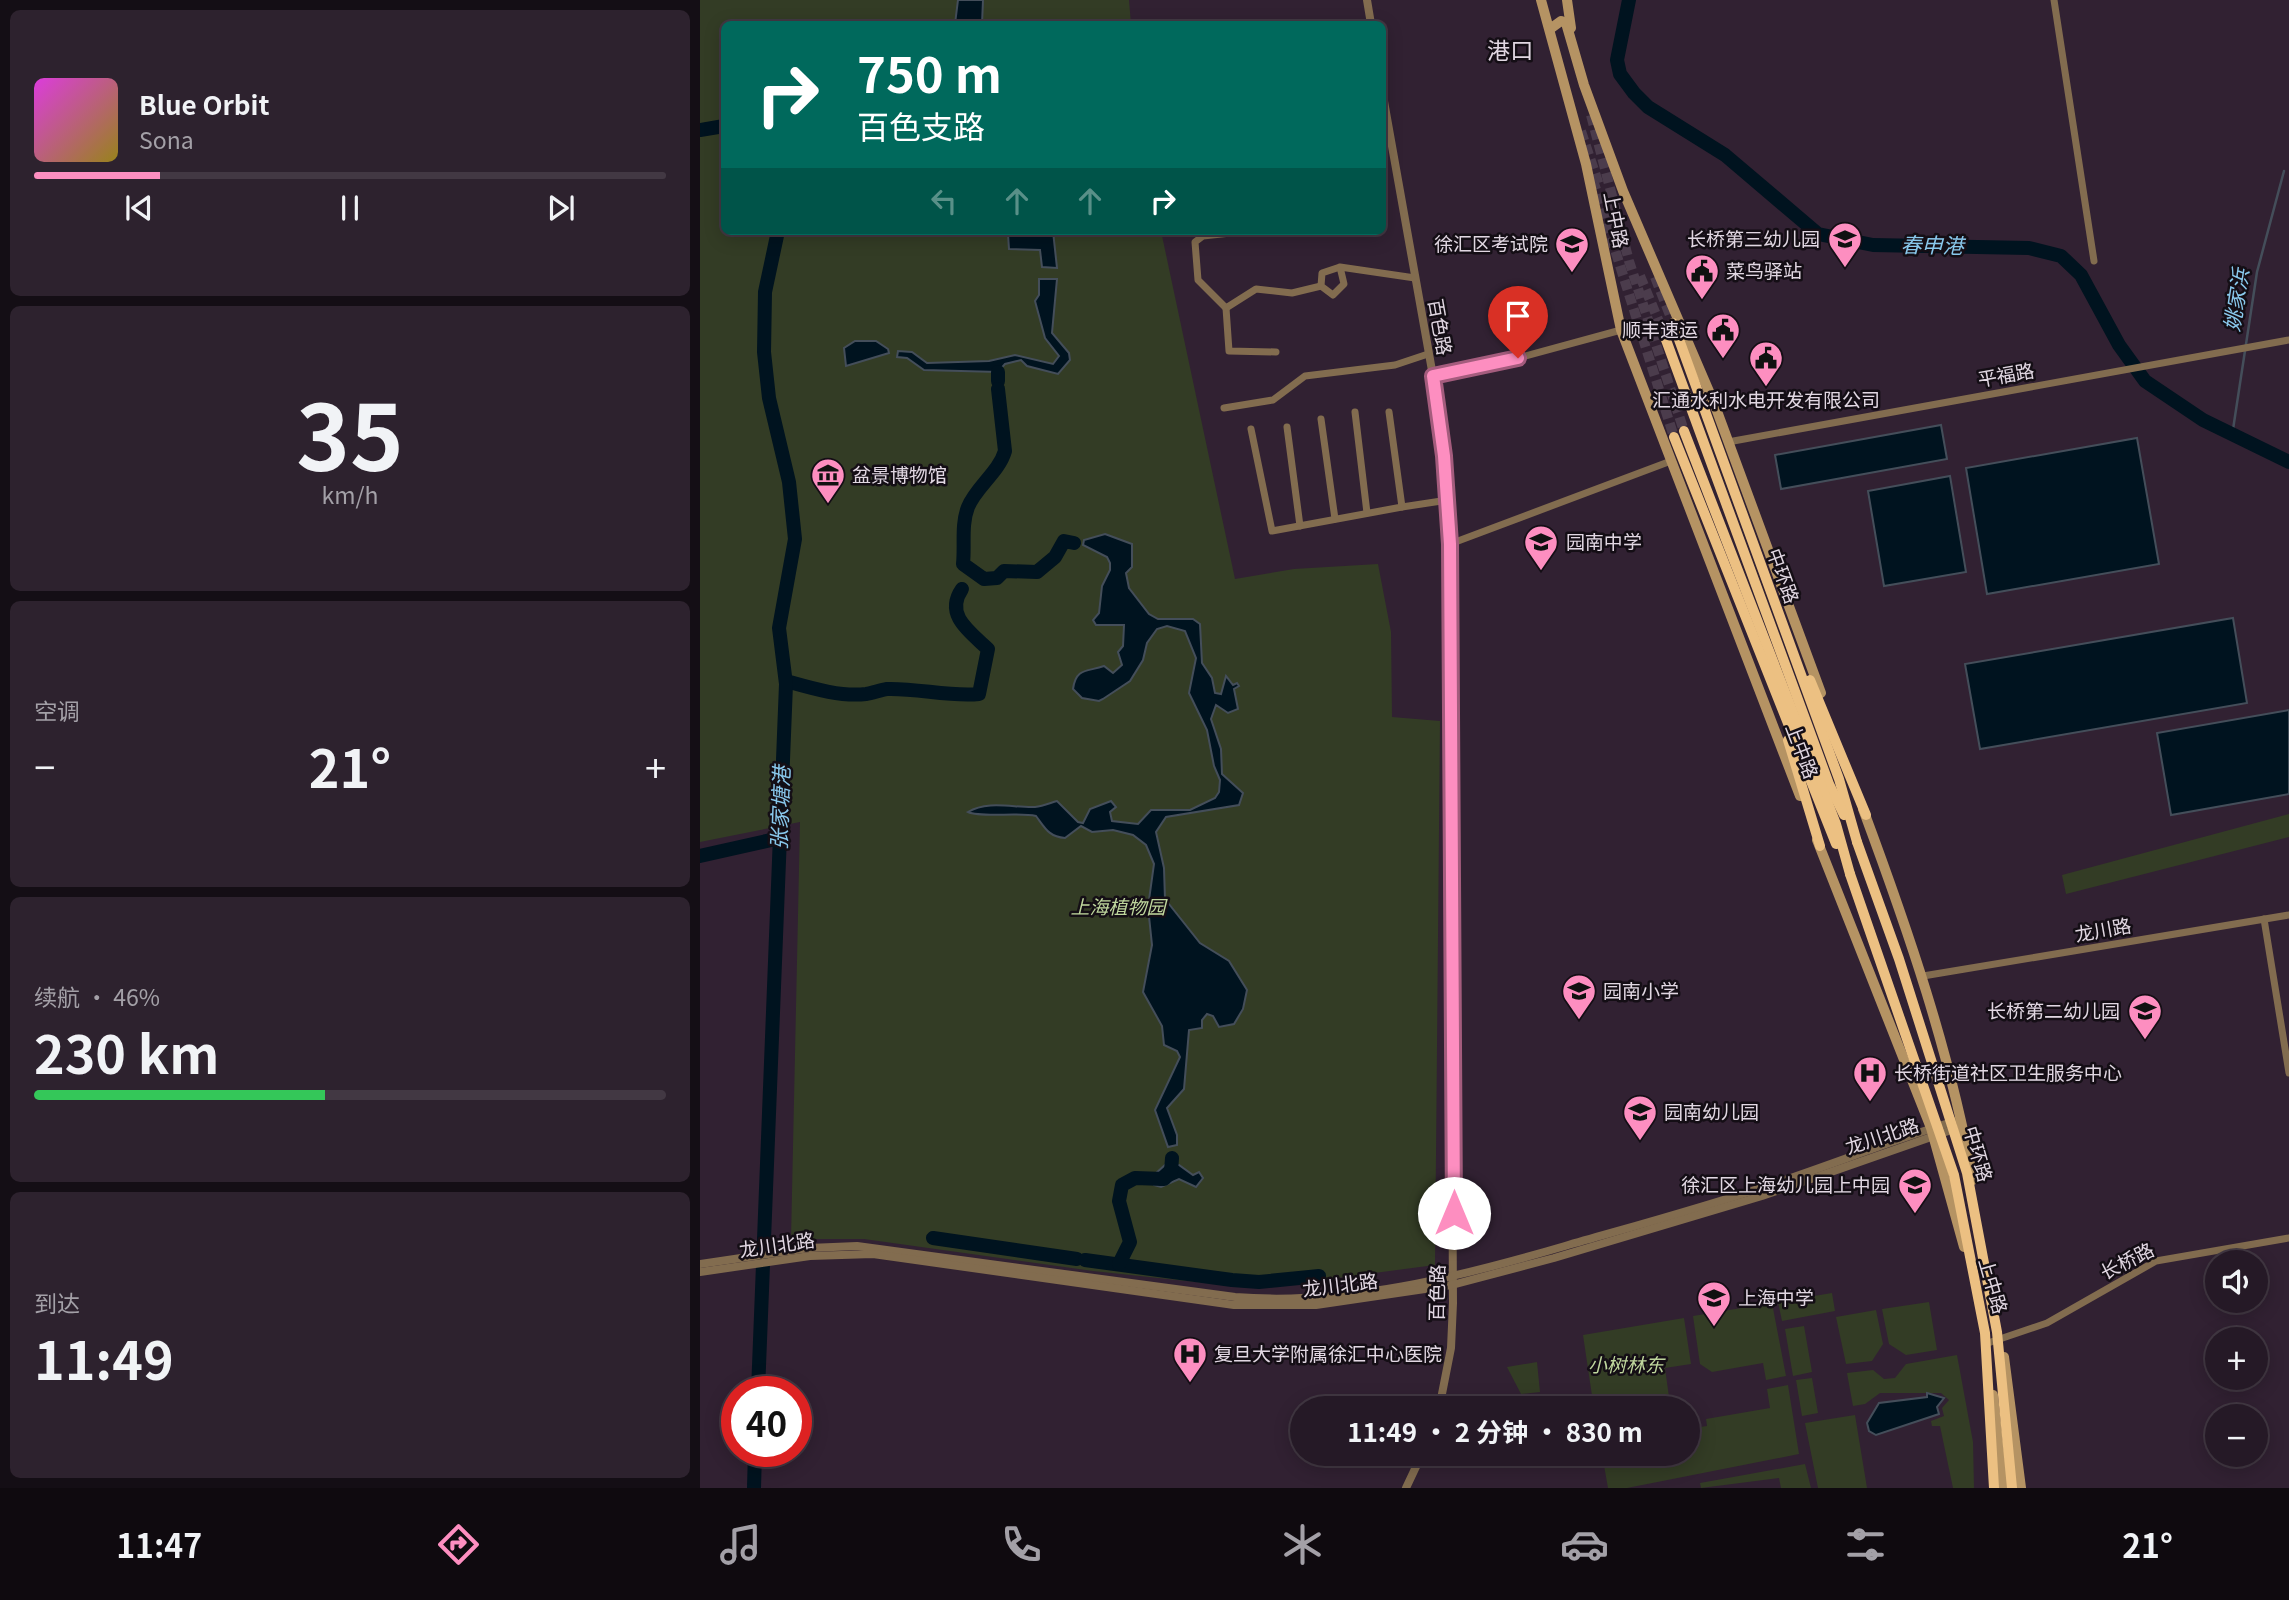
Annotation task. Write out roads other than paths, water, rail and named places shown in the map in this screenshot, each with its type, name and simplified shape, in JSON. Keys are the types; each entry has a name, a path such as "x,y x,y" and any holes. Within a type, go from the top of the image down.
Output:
{"highway":[{"name":"中环路","path":"1809,741 1752,542 1668,326 1809,741 1850,874 1954,1175 1985,1333 1994,1488"},
{"name":"中环路","path":"1809,741 1784,716 1679,434 1809,741 1857,842 1899,959 1967,1173 1997,1332 2012,1488"},
{"path":"1752,542 1866,815"},
{"path":"1784,716 1791,755 1820,846"}],"main road":[{"name":"上中路","path":"1541,0 1594,196 1621,330 1932,1132 1986,1323 2003,1488"},
{"name":"上中路","path":"1567,0 1584,85 1623,191 1728,442 1923,976 1962,1122 2001,1339 2021,1488"},
{"path":"1550,29 1561,20 1566,23 1572,35"}],"street":[{"path":"1367,0 1370,21"},
{"path":"2054,0 2094,261"},
{"name":"百色路","path":"1386,113 1433,376 1448,500 1450,544 1454,1281 1451,1348 1442,1396"},
{"path":"1212,235 1203,236 1195,242 1198,280 1226,308 1229,351 1276,352"},
{"path":"1321,286 1322,273 1340,267 1415,278"},
{"path":"1321,286 1333,295 1344,284 1340,267"},
{"path":"1226,308 1256,289 1292,293 1321,286"},
{"path":"1433,376 1508,360 1621,330"},
{"name":"平福路","path":"1728,442 2289,340"},
{"path":"1224,408 1273,400 1305,376 1395,365 1429,354"},
{"path":"1355,412 1367,513"},
{"path":"1389,412 1402,506"},
{"path":"1321,419 1335,519"},
{"path":"1287,427 1300,526"},
{"path":"1251,429 1272,531 1448,500"},
{"path":"1450,544 1671,461"},
{"name":"龙川路","path":"1923,976 2289,915"},
{"path":"2264,919 2289,1073"},
{"name":"龙川北路","path":"700,1272 781,1256 873,1254 1258,1307 1316,1305 1454,1281 1713,1211 1962,1122"},
{"name":"长桥路","path":"1988,1343 2054,1320 2156,1261 2289,1238"},
{"name":"龙川北路","path":"700,1264 754,1260"},
{"path":"1406,1488 1416,1466"}],"water":[{"path":"958,0 983,0 982,21 955,21"},
{"path":"1008,235 1053,235 1057,268 1042,267 1040,250 1009,249"},
{"path":"1039,279 1057,279 1052,333 1069,353 1070,360 1058,374 1027,366 1021,360 1005,364 998,372 924,370 907,358 897,357 898,351 912,352 927,363 989,361 1015,355 1053,364 1059,356 1045,338 1035,301 1039,295"},
{"path":"855,341 876,341 888,349 889,353 846,366 844,348"},
{"path":"1941,425 1947,459 1781,489 1775,455"},
{"path":"2137,438 2159,564 1987,594 1966,468"},
{"path":"1950,476 1966,572 1884,586 1868,491"},
{"path":"1105,534 1132,544 1132,567 1126,573 1129,588 1149,614 1158,619 1193,619 1200,624 1202,663 1212,678 1215,693 1221,694 1226,676 1233,685 1237,683 1239,686 1234,689 1238,709 1228,713 1216,705 1211,719 1221,749 1222,774 1243,793 1239,805 1166,817 1156,832 1164,868 1165,899 1200,943 1229,961 1247,990 1243,1009 1234,1024 1219,1027 1213,1016 1207,1014 1202,1020 1202,1028 1189,1030 1184,1089 1167,1108 1177,1135 1177,1145 1168,1147 1155,1110 1180,1057 1177,1051 1164,1045 1162,1026 1143,992 1152,945 1148,907 1154,864 1146,845 1133,835 1113,830 1092,832 1081,826 1065,838 1051,834 1036,816 982,815 968,812 984,806 1035,807 1057,801 1078,822 1083,823 1090,809 1111,801 1116,807 1110,812 1112,821 1138,824 1151,810 1190,810 1215,798 1219,792 1220,780 1214,766 1207,730 1189,693 1196,658 1185,631 1167,626 1157,629 1147,643 1143,660 1130,681 1103,699 1099,701 1082,698 1073,689 1077,677 1084,672 1104,666 1113,673 1122,665 1118,652 1123,646 1124,625 1096,625 1093,620 1099,613 1102,586 1110,570 1110,563 1107,557 1083,545 1084,540"},
{"path":"2233,618 2247,703 1980,749 1965,664"},
{"path":"2289,710 2289,794 2171,815 2157,733"},
{"path":"1166,1164 1179,1165 1193,1175 1199,1172 1203,1178 1196,1187 1179,1179 1161,1187 1154,1185 1154,1175"},
{"path":"1927,1393 1944,1398 1937,1407 1939,1414 1876,1435 1869,1431 1867,1423 1879,1403 1927,1397"}],"waterway":[{"name":"春申港","path":"1629,0 1617,60 1620,74 1634,93 1648,107 1725,155 1818,234 1873,245 2029,248 2061,256 2081,275 2119,345 2145,381 2203,420 2289,462"},
{"path":"700,130 721,126"},
{"name":"姚家浜","path":"2232,436 2257,272 2284,171"},
{"name":"张家塘港","path":"759,1376 786,684 779,628 795,539 789,482 769,398 764,352 765,292 777,235"},
{"path":"998,372 998,381"},
{"path":"998,389 1005,451 998,466 968,507 964,528 963,564 984,579 997,578 1004,571 1037,572 1055,557 1064,541 1074,543"},
{"path":"786,681 846,694 866,694 887,689 979,694 988,649 967,629 958,615 957,598 962,589"},
{"path":"700,856 780,838"},
{"path":"1119,1264 1130,1242 1119,1201 1122,1185 1135,1178 1164,1179 1171,1172 1172,1158"},
{"path":"933,1238 1077,1259"},
{"path":"1085,1260 1259,1282 1319,1276"},
{"name":"张家塘港","path":"754,1488 755,1467"}],"tunnel":[{"path":"1591,115 1629,261 1684,431"},
{"path":"1581,131 1599,185"},
{"path":"1593,180 1674,437"},
{"path":"1640,276 1662,329"},
{"path":"1655,277 1673,323"}],"place":[{"name":"长桥第三幼儿园","path":"1845,269"},
{"name":"徐汇区考试院","path":"1572,274"},
{"name":"菜鸟驿站","path":"1702,301"},
{"name":"顺丰速运","path":"1723,360"},
{"name":"汇通水利水电开发有限公司","path":"1766,388"},
{"name":"盆景博物馆","path":"828,505"},
{"name":"园南中学","path":"1541,572"},
{"name":"园南小学","path":"1579,1021"},
{"name":"长桥第二幼儿园","path":"2145,1041"},
{"name":"长桥街道社区卫生服务中心","path":"1870,1103"},
{"name":"园南幼儿园","path":"1640,1142"},
{"name":"徐汇区上海幼儿园上中园","path":"1915,1215"},
{"name":"上海中学","path":"1714,1328"},
{"name":"复旦大学附属徐汇中心医院","path":"1190,1384"}],"district":[{"name":"港口","path":"1510,51"}],"park label":[{"name":"上海植物园","path":"1118,907"},
{"name":"小树林东","path":"1626,1365"}]}
